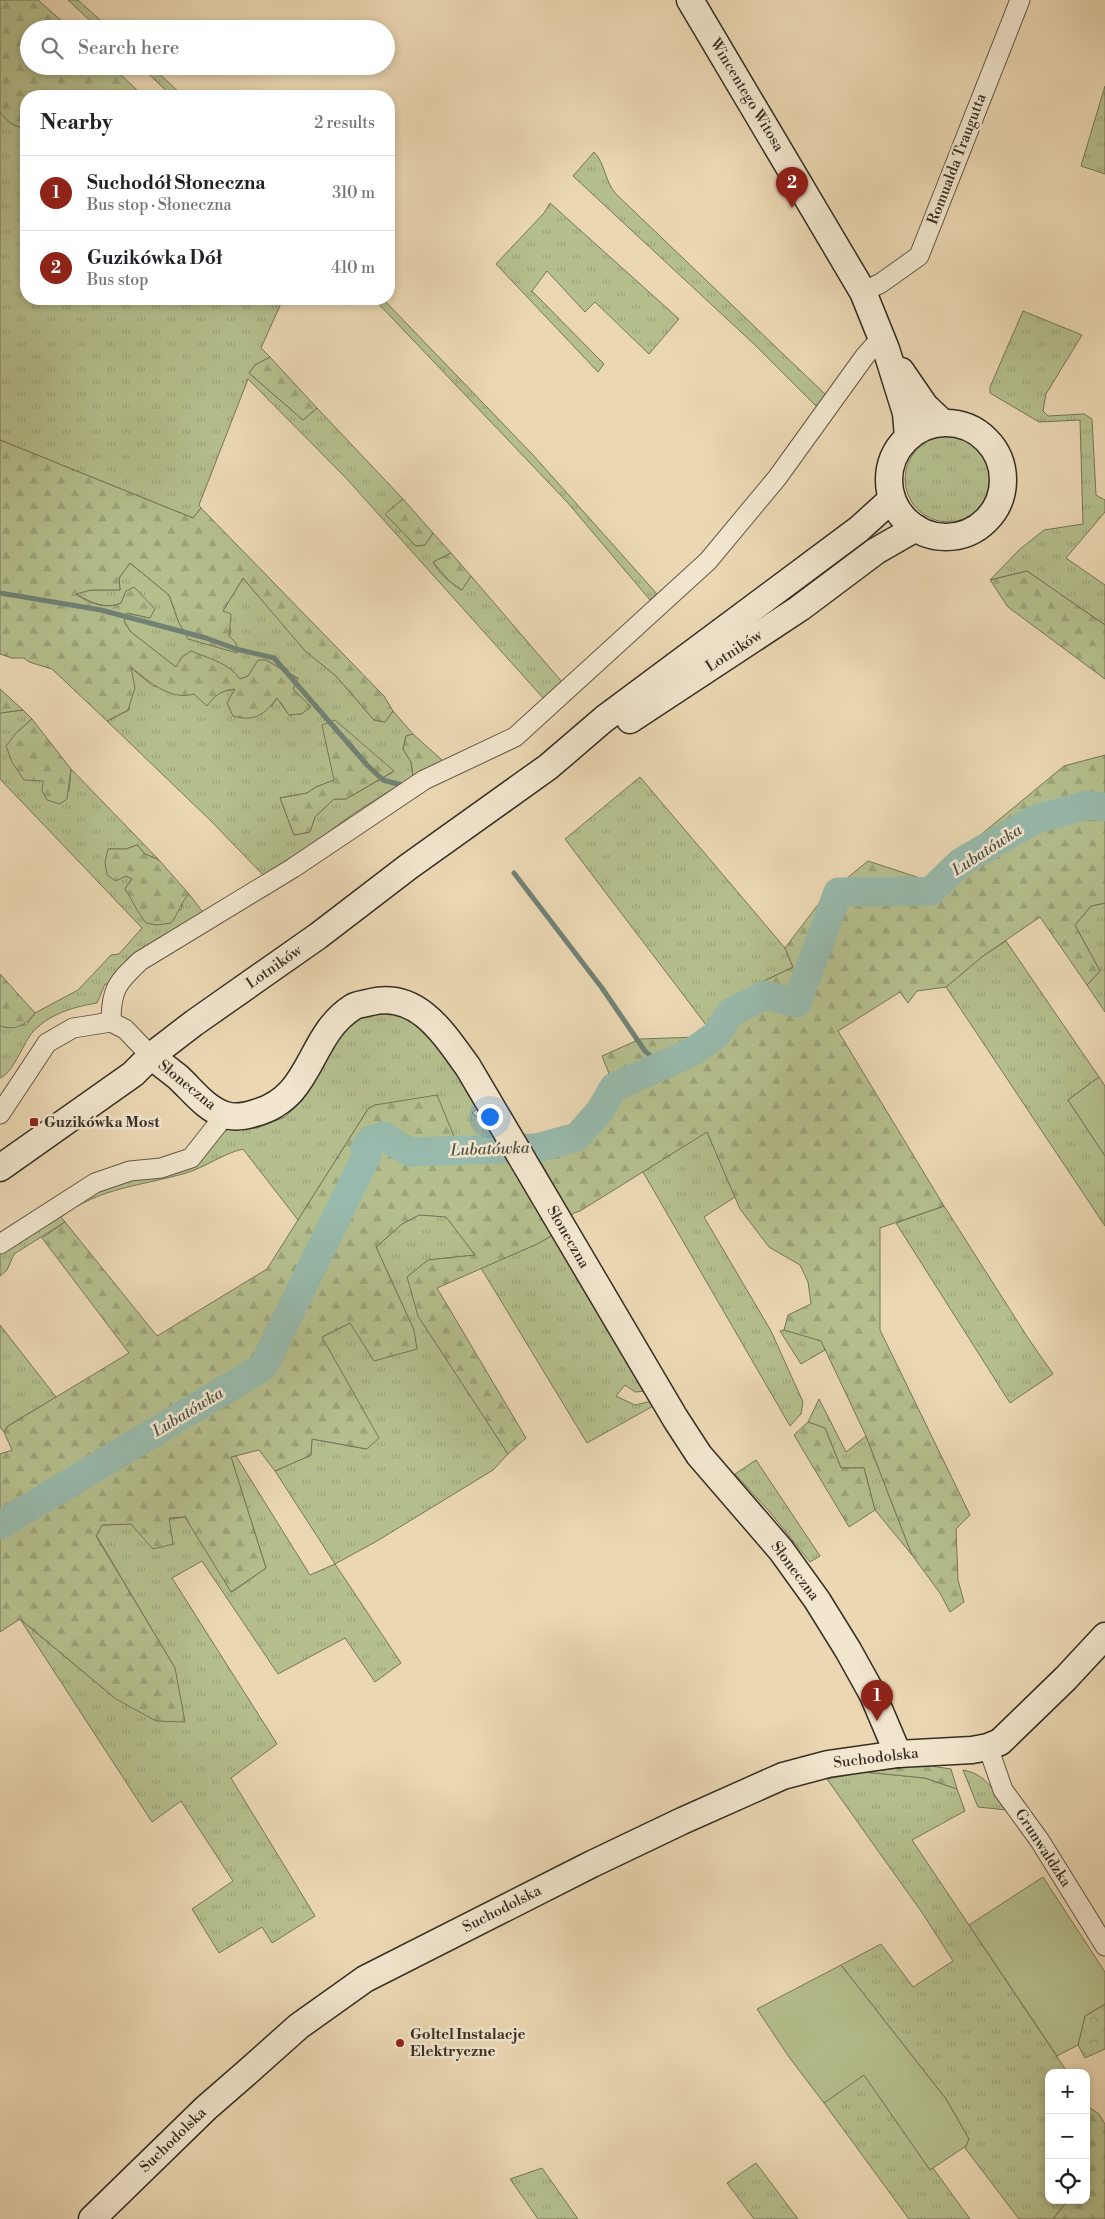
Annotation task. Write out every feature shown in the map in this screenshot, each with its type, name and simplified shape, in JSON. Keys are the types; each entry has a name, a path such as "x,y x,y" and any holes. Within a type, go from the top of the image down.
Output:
{"street":[{"name":"Wincentego Witosa","path":"690,0 863,292 884,344 906,413 908,437"},
{"name":"Romualda Traugutta","path":"863,292 881,283 919,256 1020,0"},
{"name":"Wincentego Witosa","path":"884,344 925,406 942,422"},
{"path":"111,1022 111,1001 115,989 124,976 140,961 277,878 424,780 515,737 708,560 777,478 865,356 884,344"},
{"path":"942,422 960,424 977,431 990,443 1000,458 1004,476 1002,494 995,510 983,524 968,533 950,537 932,535 916,528 902,516 892,499 889,482 890,466 897,450 908,437 922,428 942,422"},
{"name":"Lotników","path":"0,1168 133,1074 151,1056 548,767 604,719 859,529 892,499"},
{"name":"Lotników","path":"548,767 579,753 800,608 883,547 916,528"},
{"name":"Słoneczna","path":"151,1056 178,1078 198,1098 225,1115 244,1117 270,1109 297,1087 324,1036 334,1024 354,1007 379,1000 395,1001 413,1006 439,1028 468,1067 614,1318 699,1455 781,1550 817,1600 873,1695 898,1754"},
{"path":"0,1114 47,1043 73,1028 111,1022 125,1029 151,1056"},
{"path":"0,1244 95,1183 130,1171 161,1168 191,1158 225,1115"},
{"path":"988,1747 1000,1742 1014,1729 1105,1636"},
{"name":"Suchodolska","path":"92,2219 206,2108 300,2026 365,1979 579,1870 774,1780 828,1764 898,1754 972,1750 988,1747"},
{"name":"Grunwaldzka","path":"988,1747 1003,1790 1040,1840 1105,1946"}],"green space":[{"path":"0,0 38,0 61,20 20,20 20,75 121,75 137,90 20,90 20,127 10,123 0,112"},
{"path":"68,0 78,0 100,20 89,20"},
{"path":"150,75 161,75 177,90 166,90"},
{"path":"1105,86 1105,174 1081,166"},
{"path":"0,112 10,123 20,127 20,305 280,305 261,348 270,357 255,365 249,373 303,420 317,408 403,499 386,514 416,546 425,545 433,533 451,553 433,562 438,570 461,590 471,576 562,682 544,699 346,478 248,379 199,505 201,508 193,518 0,440"},
{"path":"594,152 598,156 609,184 616,194 826,395 818,408 754,344 573,176"},
{"path":"550,203 679,319 649,354 595,302 585,312 547,271 532,291 604,364 598,372 496,264 544,213"},
{"path":"380,305 389,305 533,455 657,594 650,600 568,503"},
{"path":"1023,311 1082,335 1046,394 1043,411 1048,416 1084,414 1092,419 1096,495 1105,500 1105,512 1066,558 1105,585 1105,625 1027,571 990,580 1019,550 1044,530 1083,524 1080,420 1039,422 990,393 990,387"},
{"path":"270,357 317,408 303,420 249,373 255,365"},
{"path":"948,436 964,439 972,443 984,455 988,463 991,479 988,495 984,503 972,515 964,519 948,522 932,519 924,515 912,503 908,495 905,479 908,463 912,455 924,443 932,439"},
{"path":"0,440 193,518 201,508 384,696 393,711 385,722 374,720 336,676 305,651 243,578 223,611 231,614 229,636 236,643 237,653 188,639 179,623 169,595 130,563 119,578 120,590 91,590 76,594 92,603 109,606 121,603 126,591 134,587 155,609 150,618 127,613 124,622 131,632 176,667 182,657 191,651 224,665 240,679 248,676 258,660 266,660 298,679 293,689 311,707 301,714 289,715 277,698 268,709 258,716 241,718 233,716 227,703 235,689 219,694 207,706 194,694 176,695 160,688 131,667 135,688 128,710 107,721 52,669 29,662 24,658 12,658 0,654"},
{"path":"403,499 433,533 425,545 416,546 385,514"},
{"path":"451,553 471,576 462,590 449,581 433,562"},
{"path":"130,563 169,595 179,623 229,636 231,631 223,611 243,578 305,650 336,676 374,720 385,722 393,711 413,734 406,736 403,749 411,762 413,776 353,814 266,878 211,821 107,721 129,710 130,667 153,686 213,697 221,692 236,690 249,694 271,707 277,698 289,715 301,714 310,707 293,689 298,678 266,660 258,661 248,676 239,680 182,657 177,668 131,632 124,621 126,613 150,618 126,591 121,603 109,606 92,602 75,593 91,590 120,590 119,578","holes":["334,720 393,772 346,799 334,799 315,817 310,832 294,835 280,798 307,793 316,787 335,780 329,754"]},
{"path":"1027,571 1105,625 1105,679 1008,607 990,580"},
{"path":"0,689 23,710 0,713"},
{"path":"23,710 32,719 16,733 43,781 69,791 71,769 159,860 145,854 137,845 126,849 108,849 126,876 132,879 125,889 135,903 181,910 183,900 189,894 205,915 112,985 105,984 97,1003 61,1013 45,1021 31,1034 9,1071 0,1078 0,1026 26,1025 35,1013 78,990 111,955 119,954 142,928 0,779 0,713"},
{"path":"32,719 71,769 67,799 60,804 47,800 42,791 43,781 24,780 12,762 6,746 16,733"},
{"path":"335,720 394,771 346,799 334,799 315,817 310,832 294,835 280,798 307,793 316,787 334,780 322,725"},
{"path":"413,734 443,761 413,776 411,762 403,749 406,736"},
{"path":"1105,755 1105,903 1091,906 1075,925 1100,971 1087,985 1040,917 983,956 946,987 917,991 908,1003 900,992 838,1031 944,1206 880,1228 880,1330 970,1515 956,1529 958,1580 964,1602 950,1612 940,1593 912,1555 866,1436 821,1341 784,1330 788,1315 811,1304 808,1282 800,1265 769,1247 740,1209 707,1132 574,1213 555,1234 537,1244 437,1288 526,1438 508,1454 418,1316 407,1277 428,1260 475,1255 446,1217 419,1215 402,1224 376,1247 414,1330 417,1349 374,1361 350,1323 322,1337 379,1438 367,1449 312,1439 311,1455 275,1471 259,1450 231,1457 266,1568 231,1592 185,1517 169,1518 173,1544 153,1549 131,1524 102,1525 96,1536 175,1668 185,1722 156,1721 116,1699 20,1619 0,1632 0,1454 12,1450 4,1432 8,1426 129,1353 42,1238 65,1222 157,1336 267,1269 368,1109 375,1105 437,1095 455,1139 516,1147 575,1133 614,1086 602,1056 640,1039 698,1037 710,1030 723,1001 793,967 785,948 824,897 868,861 926,880 1064,766"},
{"path":"640,777 785,948 793,967 723,1001 710,1030 565,839"},
{"path":"137,845 145,854 159,860 189,894 171,923 157,925 146,923 125,889 132,879 126,876 116,881 107,875 105,862 108,849 126,849"},
{"path":"1105,903 1105,1012 1087,985 1100,971 1075,925 1091,906"},
{"path":"1006,941 1099,1077 1068,1100 1105,1156 1105,1226 946,987 983,956"},
{"path":"0,974 35,1013 20,1026 11,1028 0,1026"},
{"path":"390,1012 411,1018 428,1030 480,1106 472,1113 477,1117 486,1117 499,1145 455,1139 375,1105 368,1109 298,1220 243,1149 186,1173 106,1193 91,1199 61,1217 65,1222 14,1254 7,1270 0,1276 0,1251 92,1191 159,1173 230,1128 257,1128 285,1117 302,1101 322,1062 352,1022 371,1013"},
{"path":"1099,1077 1105,1086 1105,1156 1068,1100"},
{"path":"707,1131 735,1197 704,1217 771,1331 803,1402 801,1414 790,1426 643,1172"},
{"path":"944,1206 1053,1374 1010,1403 896,1223"},
{"path":"419,1215 446,1216 475,1255 428,1260 408,1277 419,1316 508,1454 493,1470 377,1541 335,1564 275,1471 311,1455 312,1439 366,1449 322,1337 350,1323 414,1330 376,1247 402,1224"},
{"path":"555,1234 646,1391 635,1392 625,1385 616,1396 635,1405 652,1401 655,1405 587,1443 481,1268 537,1244"},
{"path":"0,1325 56,1397 8,1426 4,1432 0,1427"},
{"path":"784,1330 821,1340 825,1350 801,1364 780,1331"},
{"path":"819,1399 846,1452 866,1436 912,1555 875,1510 864,1468 841,1468 825,1428 808,1422"},
{"path":"808,1422 825,1428 841,1468 864,1468 875,1510 849,1527 794,1435"},
{"path":"236,1456 310,1575 335,1564 401,1663 375,1682 345,1638 278,1674 202,1561 172,1578 277,1744 231,1778 315,1916 272,1943 262,1927 219,1953 192,1909 233,1881 181,1801 152,1822 20,1619 116,1699 175,1668 96,1535 102,1525 131,1524 185,1517 232,1592 266,1568 231,1457"},
{"path":"756,1460 820,1556 810,1562 769,1511 735,1474"},
{"path":"924,1765 951,1769 957,1789 925,1778 864,1772"},
{"path":"963,1770 978,1775 984,1780 994,1790 1007,1810 978,1807"},
{"path":"864,1772 925,1778 957,1789 965,1811 912,1840 1065,2069 1045,2069 1045,2204 1065,2204 1053,2219 1019,2219 965,2148 969,2139 946,2099 841,1965 881,1944 913,1987 953,1961 923,1914 827,1779"},
{"path":"1043,1877 1105,1972 1105,2004 1085,2016 1078,2045 1057,2056 969,1925"},
{"path":"841,1965 946,2099 969,2139 966,2146 930,2170 864,2075 824,2103 789,2057 757,2009"},
{"path":"1105,2004 1105,2049 1085,2058 1078,2045 1085,2016"},
{"path":"864,2074 930,2170 933,2168 970,2219 909,2219 824,2103"},
{"path":"1090,2108 1099,2114 1105,2124 1105,2219 1053,2219 1065,2204 1090,2204"},
{"path":"756,2163 798,2219 754,2219 727,2183"},
{"path":"542,2168 578,2219 538,2219 510,2179"}],"waterway":[{"path":"0,593 101,610 274,658 367,765 383,780 401,785"},
{"name":"Lubatówka","path":"0,1525 263,1367 367,1155 365,1149 371,1140 383,1136 409,1152 536,1148 577,1137 600,1111 614,1087 692,1052 717,1034 730,1013 765,995 797,1003 838,892 931,891 961,862 1036,819 1087,805 1105,807"},
{"path":"514,873 602,988 645,1051 663,1067"}],"place":[{"name":"Guzikówka Dół","path":"792,208"},
{"name":"Guzikówka Most","path":"34,1122"},
{"name":"Suchodół Słoneczna","path":"877,1721"},
{"name":"Goltel Instalacje Elektryczne","path":"400,2043"}]}
